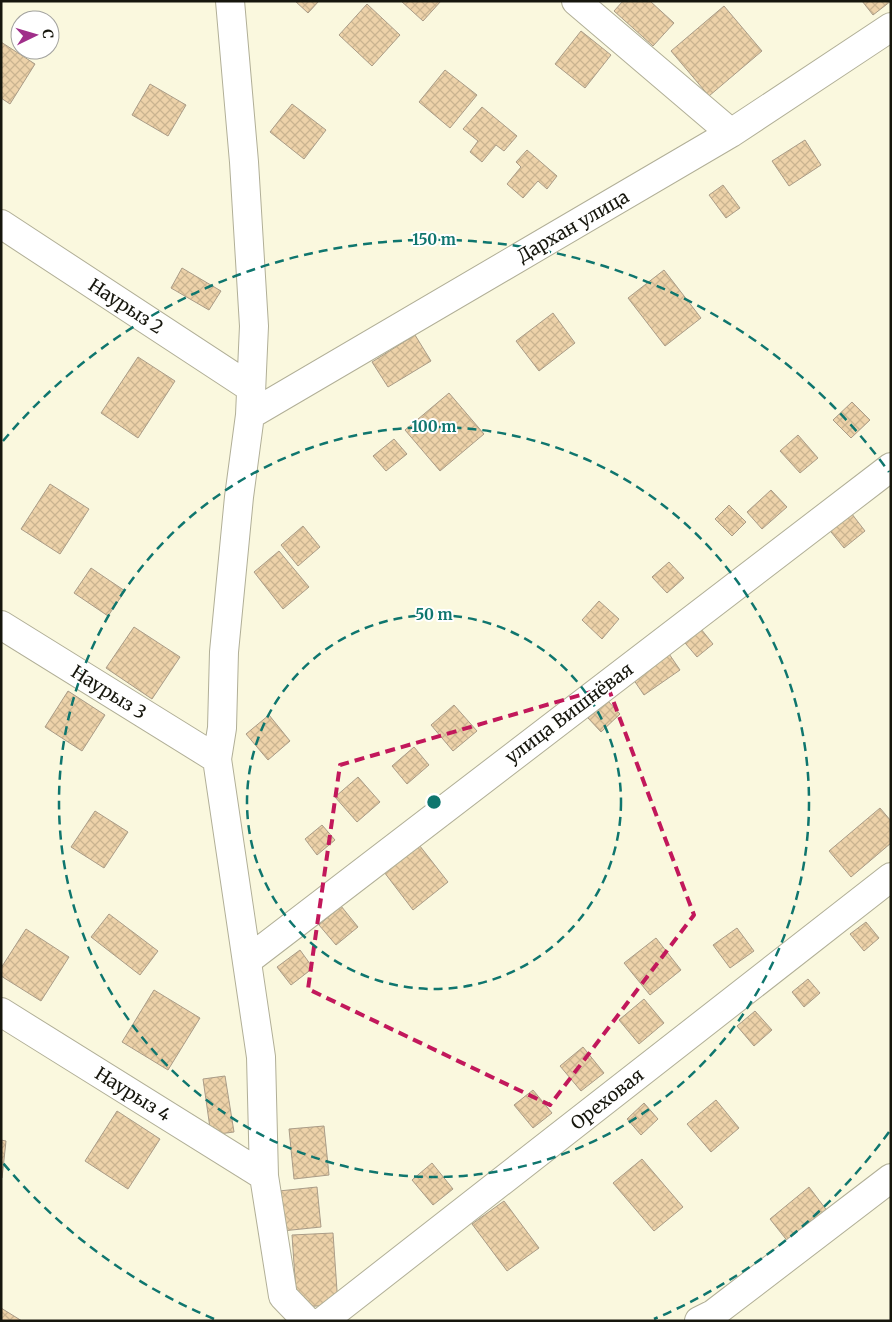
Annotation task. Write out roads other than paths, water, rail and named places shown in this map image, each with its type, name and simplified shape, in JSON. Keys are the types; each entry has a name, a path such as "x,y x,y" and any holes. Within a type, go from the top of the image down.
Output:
{"street":[{"path":"230,1 244,162 254,326 250,415 224,652 222,728 217,759 261,1057 264,1176 283,1296 307,1321"},
{"path":"576,1 731,133"},
{"name":"Дархан улица","path":"250,415 731,133 891,27"},
{"name":"Наурыз 2","path":"1,224 251,388"},
{"name":"улица Вишнёвая","path":"248,960 891,467"},
{"name":"Наурыз 3","path":"1,625 217,759"},
{"name":"Ореховая","path":"323,1321 891,877"},
{"name":"Наурыз 4","path":"1,1012 264,1176"},
{"path":"699,1321 713,1314 891,1178"}]}
